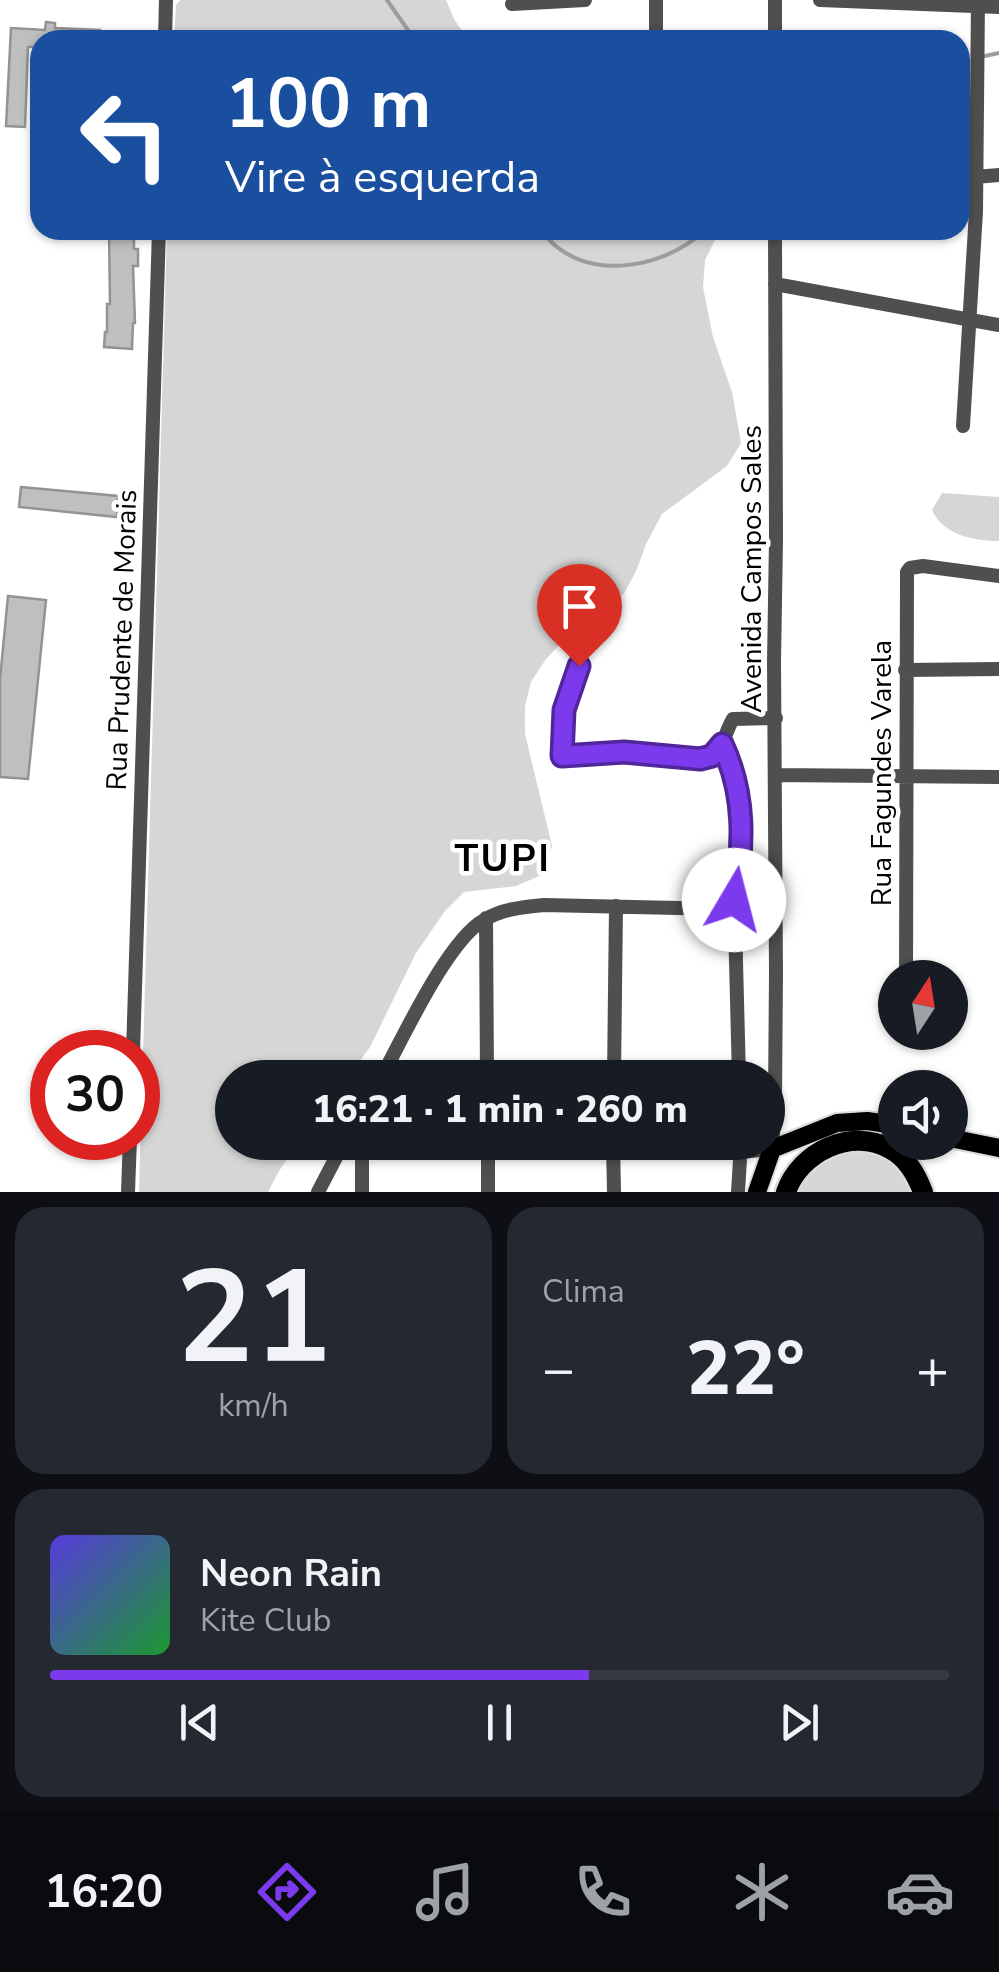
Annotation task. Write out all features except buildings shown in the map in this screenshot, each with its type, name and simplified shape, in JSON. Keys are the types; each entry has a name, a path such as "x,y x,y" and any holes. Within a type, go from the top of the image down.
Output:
{"highway":[{"path":"786,1192 807,1159 848,1141 880,1144 892,1150 914,1171 923,1192"}],"main road":[{"path":"785,1143 836,1123 878,1123"},
{"path":"968,1142 999,1148"},
{"path":"758,1192 768,1160"}],"street":[{"path":"164,30 166,0"},
{"path":"512,4 585,0"},
{"path":"656,0 656,30"},
{"path":"774,0 775,30"},
{"path":"820,0 999,7"},
{"path":"964,426 976,176 978,4"},
{"path":"976,176 999,175"},
{"name":"Rua Prudente de Morais","path":"134,1030 159,240"},
{"name":"Avenida Campos Sales","path":"775,240 775,1060"},
{"path":"776,284 999,325"},
{"name":"Rua Fagundes Varela","path":"906,960 908,570 923,566 999,576"},
{"path":"579,666 564,710 562,756 624,752 700,759 712,756 722,744 733,719 776,718"},
{"path":"906,670 999,669"},
{"path":"722,744 736,777 741,808 742,850 732,912 739,1060"},
{"path":"776,775 999,777"},
{"path":"390,1060 448,956 486,918 518,907 544,905 732,912"},
{"path":"614,1060 616,906"},
{"path":"486,918 487,1060"},
{"path":"128,1192 129,1160"},
{"path":"318,1192 335,1160"},
{"path":"362,1160 362,1192"},
{"path":"488,1160 488,1192"},
{"path":"613,1160 614,1192"},
{"path":"738,1192 740,1160"}],"shaded area":[{"path":"180,0 446,0 461,30 175,30 176,5"},
{"path":"167,240 715,240 705,260 703,287 713,337 732,392 741,443 727,466 662,514 625,592 608,611 564,640 531,682 525,706 525,734 552,846 544,874 516,886 464,892 445,911 416,953 360,1060 215,1060 215,1160 286,1160 268,1192 139,1192 140,1160 160,1160 160,1030 144,1030"},
{"path":"942,493 999,497 999,541 951,531 932,510"},
{"path":"850,1149 878,1154 878,1160 890,1160 914,1192 795,1192 817,1164"}],"waterway":[{"path":"387,0 408,30"},
{"path":"985,56 999,53"},
{"path":"550,240 577,259 621,266 667,255 692,240"}],"district":[{"name":"TUPI","path":"503,858"}],"route":[{"path":"579,666 566,697 562,756 624,752 700,759 712,756 722,744 736,777 741,808 742,850 734,900"}]}
